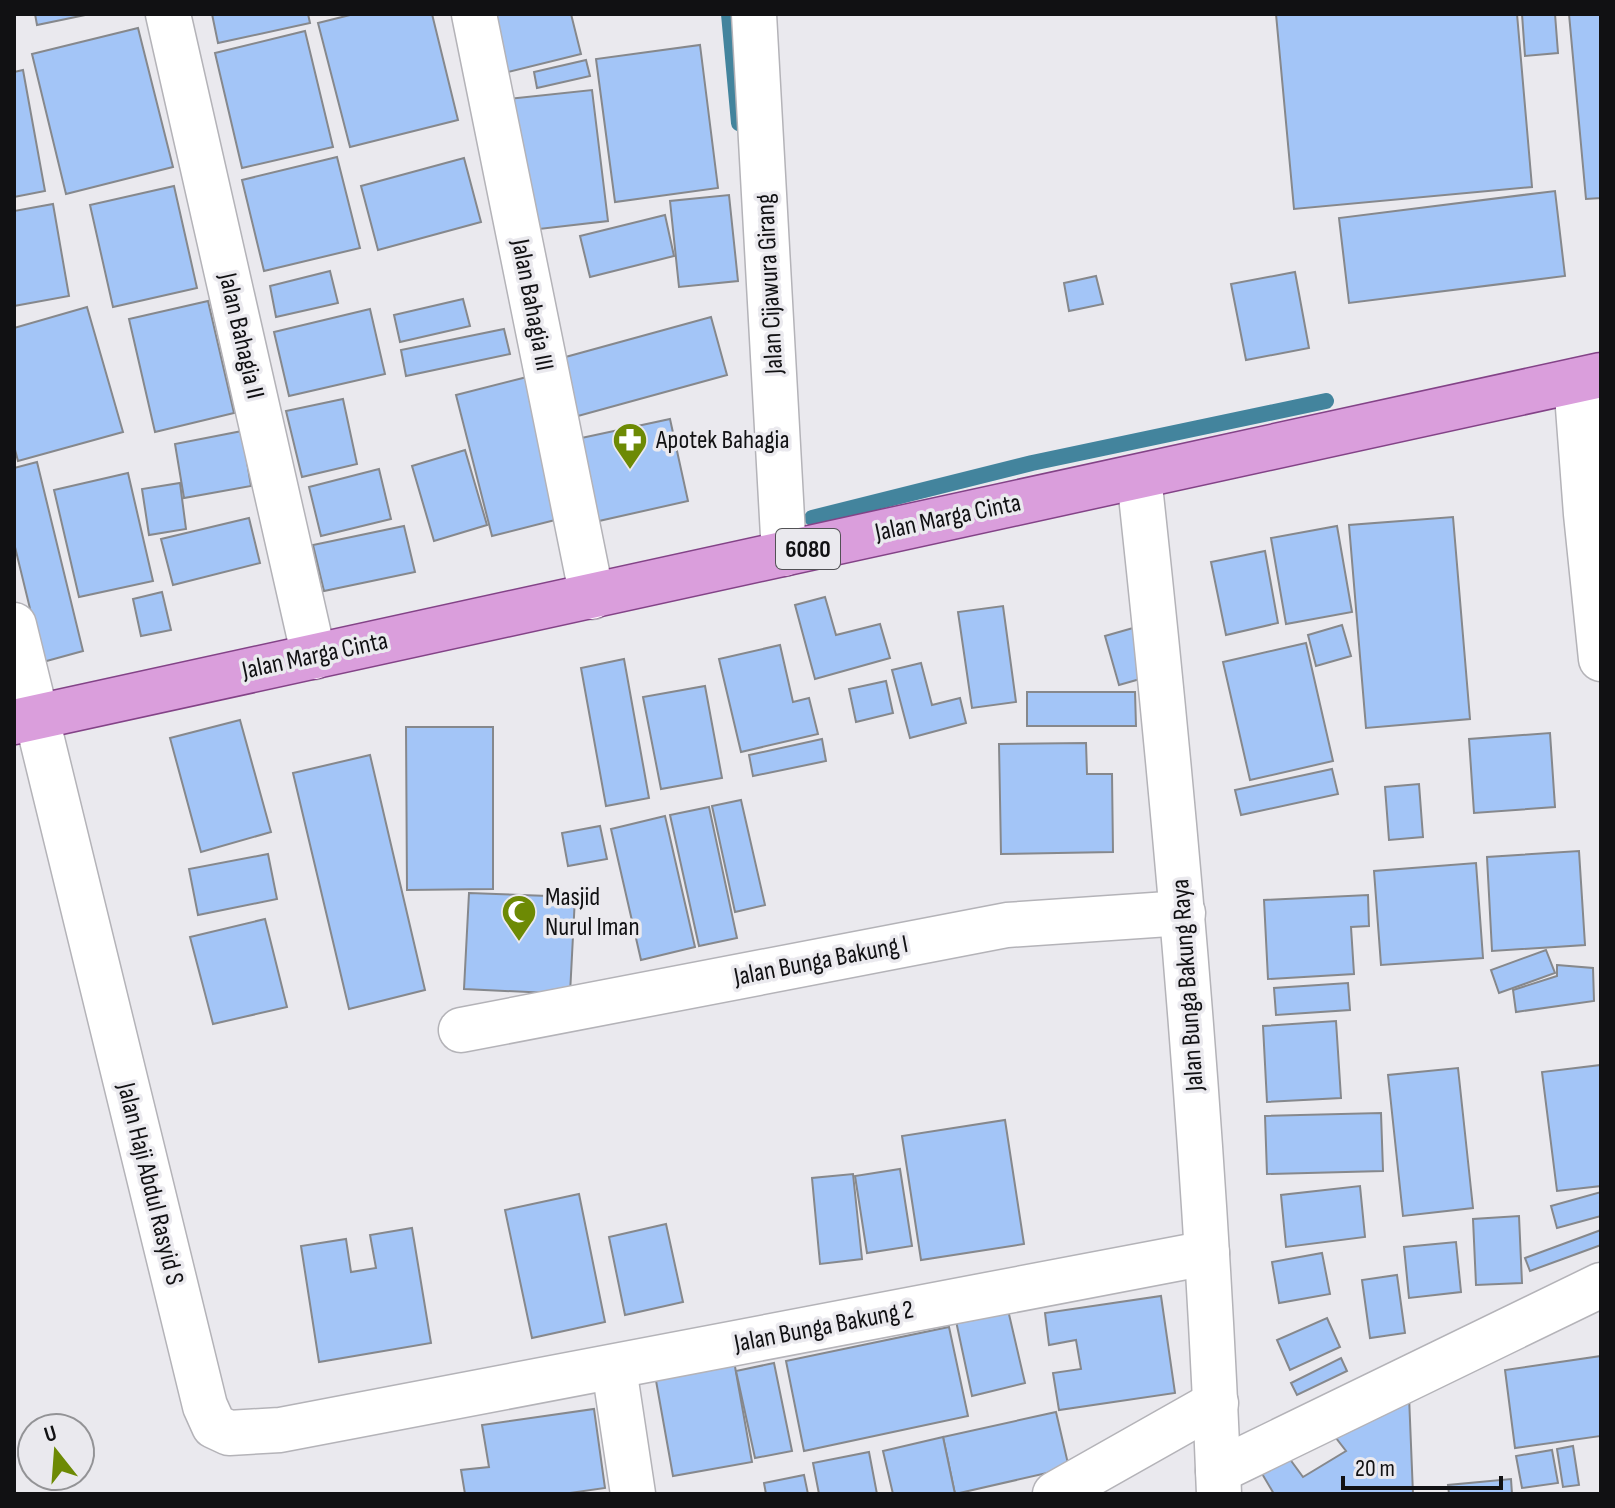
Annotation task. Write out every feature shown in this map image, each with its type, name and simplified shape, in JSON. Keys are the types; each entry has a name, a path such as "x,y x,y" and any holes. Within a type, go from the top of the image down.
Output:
{"main road":[{"name":"Jalan Marga Cinta","path":"25,720 1589,378"}],"street":[{"name":"Jalan Bahagia II","path":"168,14 314,657"},
{"name":"Jalan Bahagia III","path":"474,14 592,597"},
{"name":"Jalan Cijawura Girang","path":"754,14 784,554"},
{"path":"1589,378 1586,514 1601,659"},
{"name":"Jalan Bunga Bakung Raya","path":"1139,477 1183,913 1207,1253 1218,1482"},
{"path":"14,625 25,720"},
{"name":"Jalan Haji Abdul Rasyid S","path":"25,720 205,1406 214,1426 229,1433 250,1433 441,1400"},
{"name":"Jalan Bunga Bakung I","path":"461,1030 1007,925 1183,913"},
{"name":"Jalan Bunga Bakung 2","path":"441,1400 1207,1253"},
{"path":"1218,1482 1601,1285"},
{"path":"614,1368 633,1494"},
{"path":"1055,1494 1216,1403"}],"building":[{"path":"35,14 90,14 37,25"},
{"path":"212,14 308,14 310,23 218,43"},
{"path":"354,14 432,14 458,120 350,147 318,23"},
{"path":"494,14 571,14 581,54 508,72"},
{"path":"1276,14 1517,14 1532,187 1294,209"},
{"path":"1522,14 1555,14 1558,53 1525,56"},
{"path":"1569,14 1601,14 1601,198 1586,199"},
{"path":"138,28 173,167 66,194 32,54"},
{"path":"305,31 333,147 242,168 215,53"},
{"path":"700,45 718,188 615,202 596,59"},
{"path":"586,60 590,76 537,88 534,72"},
{"path":"23,70 45,191 14,197 14,72"},
{"path":"592,90 608,221 522,231 507,99"},
{"path":"337,157 360,248 264,271 242,180"},
{"path":"464,158 481,222 378,250 361,186"},
{"path":"174,186 197,288 113,307 90,205"},
{"path":"1555,191 1565,276 1349,303 1339,218"},
{"path":"729,195 738,281 679,287 670,201"},
{"path":"53,204 69,296 14,306 14,211"},
{"path":"665,215 674,256 590,277 580,236"},
{"path":"330,271 338,303 276,317 270,286"},
{"path":"1295,272 1309,348 1246,360 1231,284"},
{"path":"1096,276 1103,304 1069,311 1064,283"},
{"path":"463,299 470,326 400,342 394,315"},
{"path":"208,301 234,413 155,432 129,319"},
{"path":"87,307 123,432 18,461 14,446 14,328"},
{"path":"370,309 385,374 289,396 274,332"},
{"path":"711,317 727,375 567,419 551,361"},
{"path":"504,329 510,354 406,376 401,350"},
{"path":"527,377 563,518 492,536 456,395"},
{"path":"343,399 357,464 302,477 286,411"},
{"name":"Apotek Bahagia","path":"670,419 688,501 590,523 572,440"},
{"path":"242,431 251,486 184,498 175,444"},
{"path":"465,450 487,525 434,541 412,466"},
{"path":"37,462 83,651 43,662 14,543 14,468"},
{"path":"379,469 391,519 321,536 309,487"},
{"path":"128,473 153,581 79,597 54,490"},
{"path":"180,483 186,529 149,535 142,489"},
{"path":"1453,517 1470,719 1366,728 1349,525"},
{"path":"249,518 260,563 173,585 161,539"},
{"path":"404,526 415,572 324,591 313,545"},
{"path":"1337,526 1352,612 1286,624 1271,538"},
{"path":"1265,551 1278,623 1226,635 1211,562"},
{"path":"162,592 171,630 141,636 133,599"},
{"path":"825,597 836,635 880,624 890,658 815,679 795,605"},
{"path":"1003,606 1016,702 972,708 958,612"},
{"path":"1342,625 1351,656 1316,666 1308,635"},
{"path":"1140,626 1154,675 1119,685 1105,636"},
{"path":"1306,643 1333,761 1250,780 1223,662"},
{"path":"780,645 793,702 809,698 818,734 741,752 719,659"},
{"path":"624,659 649,798 606,806 581,668"},
{"path":"921,663 932,705 960,698 966,723 910,738 892,670"},
{"path":"886,681 893,713 856,722 849,689"},
{"path":"705,686 722,778 661,789 643,697"},
{"path":"1027,692 1135,692 1136,726 1027,726"},
{"path":"240,720 271,832 201,852 170,738"},
{"path":"406,727 493,727 493,889 407,890"},
{"path":"1550,733 1555,807 1474,813 1469,739"},
{"path":"822,739 826,761 753,776 749,755"},
{"path":"1086,743 1087,774 1112,774 1113,852 1001,854 999,744"},
{"path":"370,755 425,990 349,1009 293,773"},
{"path":"1332,769 1338,794 1241,815 1235,790"},
{"path":"1419,784 1423,837 1389,840 1385,787"},
{"path":"741,800 765,905 735,912 712,806"},
{"path":"709,807 737,938 699,946 670,815"},
{"path":"665,816 695,947 641,960 611,829"},
{"path":"600,826 607,859 568,866 562,833"},
{"path":"1579,851 1585,945 1492,951 1487,857"},
{"path":"268,854 277,899 198,915 189,869"},
{"path":"1476,863 1483,958 1381,965 1374,871"},
{"name":"Masjid Nurul Iman","path":"469,893 575,897 570,994 464,989"},
{"path":"1368,895 1369,926 1351,927 1354,974 1268,979 1264,900"},
{"path":"265,919 287,1007 213,1024 190,937"},
{"path":"1546,950 1555,973 1499,993 1491,970"},
{"path":"1557,965 1593,968 1594,1001 1516,1012 1513,990 1557,976"},
{"path":"1348,983 1350,1010 1276,1015 1274,988"},
{"path":"1336,1021 1341,1098 1267,1102 1263,1026"},
{"path":"1601,1065 1601,1186 1557,1191 1542,1072"},
{"path":"1458,1068 1473,1208 1403,1216 1388,1075"},
{"path":"1381,1113 1383,1171 1267,1174 1265,1116"},
{"path":"1005,1120 1024,1244 921,1260 902,1136"},
{"path":"900,1169 912,1246 867,1253 855,1176"},
{"path":"853,1174 862,1259 820,1264 812,1178"},
{"path":"1360,1186 1365,1237 1286,1247 1281,1195"},
{"path":"1601,1192 1601,1216 1557,1228 1551,1206"},
{"path":"579,1194 605,1322 532,1338 505,1210"},
{"path":"1519,1216 1522,1283 1476,1285 1473,1219"},
{"path":"666,1224 683,1302 625,1315 609,1237"},
{"path":"412,1228 431,1343 319,1362 301,1246 346,1239 351,1272 376,1268 370,1235"},
{"path":"1601,1230 1601,1245 1530,1271 1525,1258"},
{"path":"1456,1242 1461,1292 1409,1298 1404,1247"},
{"path":"1322,1253 1330,1294 1279,1303 1272,1262"},
{"path":"1397,1275 1405,1333 1370,1338 1362,1280"},
{"path":"1161,1296 1175,1393 1059,1410 1053,1373 1081,1369 1076,1340 1049,1345 1045,1313"},
{"path":"1008,1310 1025,1383 972,1396 956,1321"},
{"path":"1327,1318 1340,1347 1290,1370 1277,1340"},
{"path":"949,1327 968,1416 804,1451 786,1361"},
{"path":"1601,1356 1601,1436 1515,1448 1505,1370"},
{"path":"1341,1358 1347,1371 1297,1395 1291,1383"},
{"path":"734,1361 752,1462 673,1476 655,1375"},
{"path":"774,1363 792,1451 755,1458 736,1371"},
{"path":"1409,1396 1413,1494 1274,1494 1261,1472 1289,1458 1303,1477 1346,1451 1333,1434"},
{"path":"594,1409 605,1488 563,1494 465,1494 461,1470 489,1467 482,1425"},
{"path":"1056,1412 1069,1468 955,1494 943,1437"},
{"path":"943,1437 955,1494 893,1494 883,1451"},
{"path":"1573,1446 1579,1485 1563,1487 1557,1449"},
{"path":"1552,1450 1558,1483 1522,1488 1516,1456"},
{"path":"869,1452 877,1494 819,1494 813,1463"},
{"path":"804,1475 808,1494 766,1494 764,1483"},
{"path":"1511,1479 1512,1494 1449,1494 1448,1485"}],"waterway":[{"path":"729,14 739,123"},
{"path":"812,518 1032,463 1326,401"}],"place":[{"name":"Apotek Bahagia","path":"630,471"},
{"name":"Masjid Nurul Iman","path":"519,943"}]}
